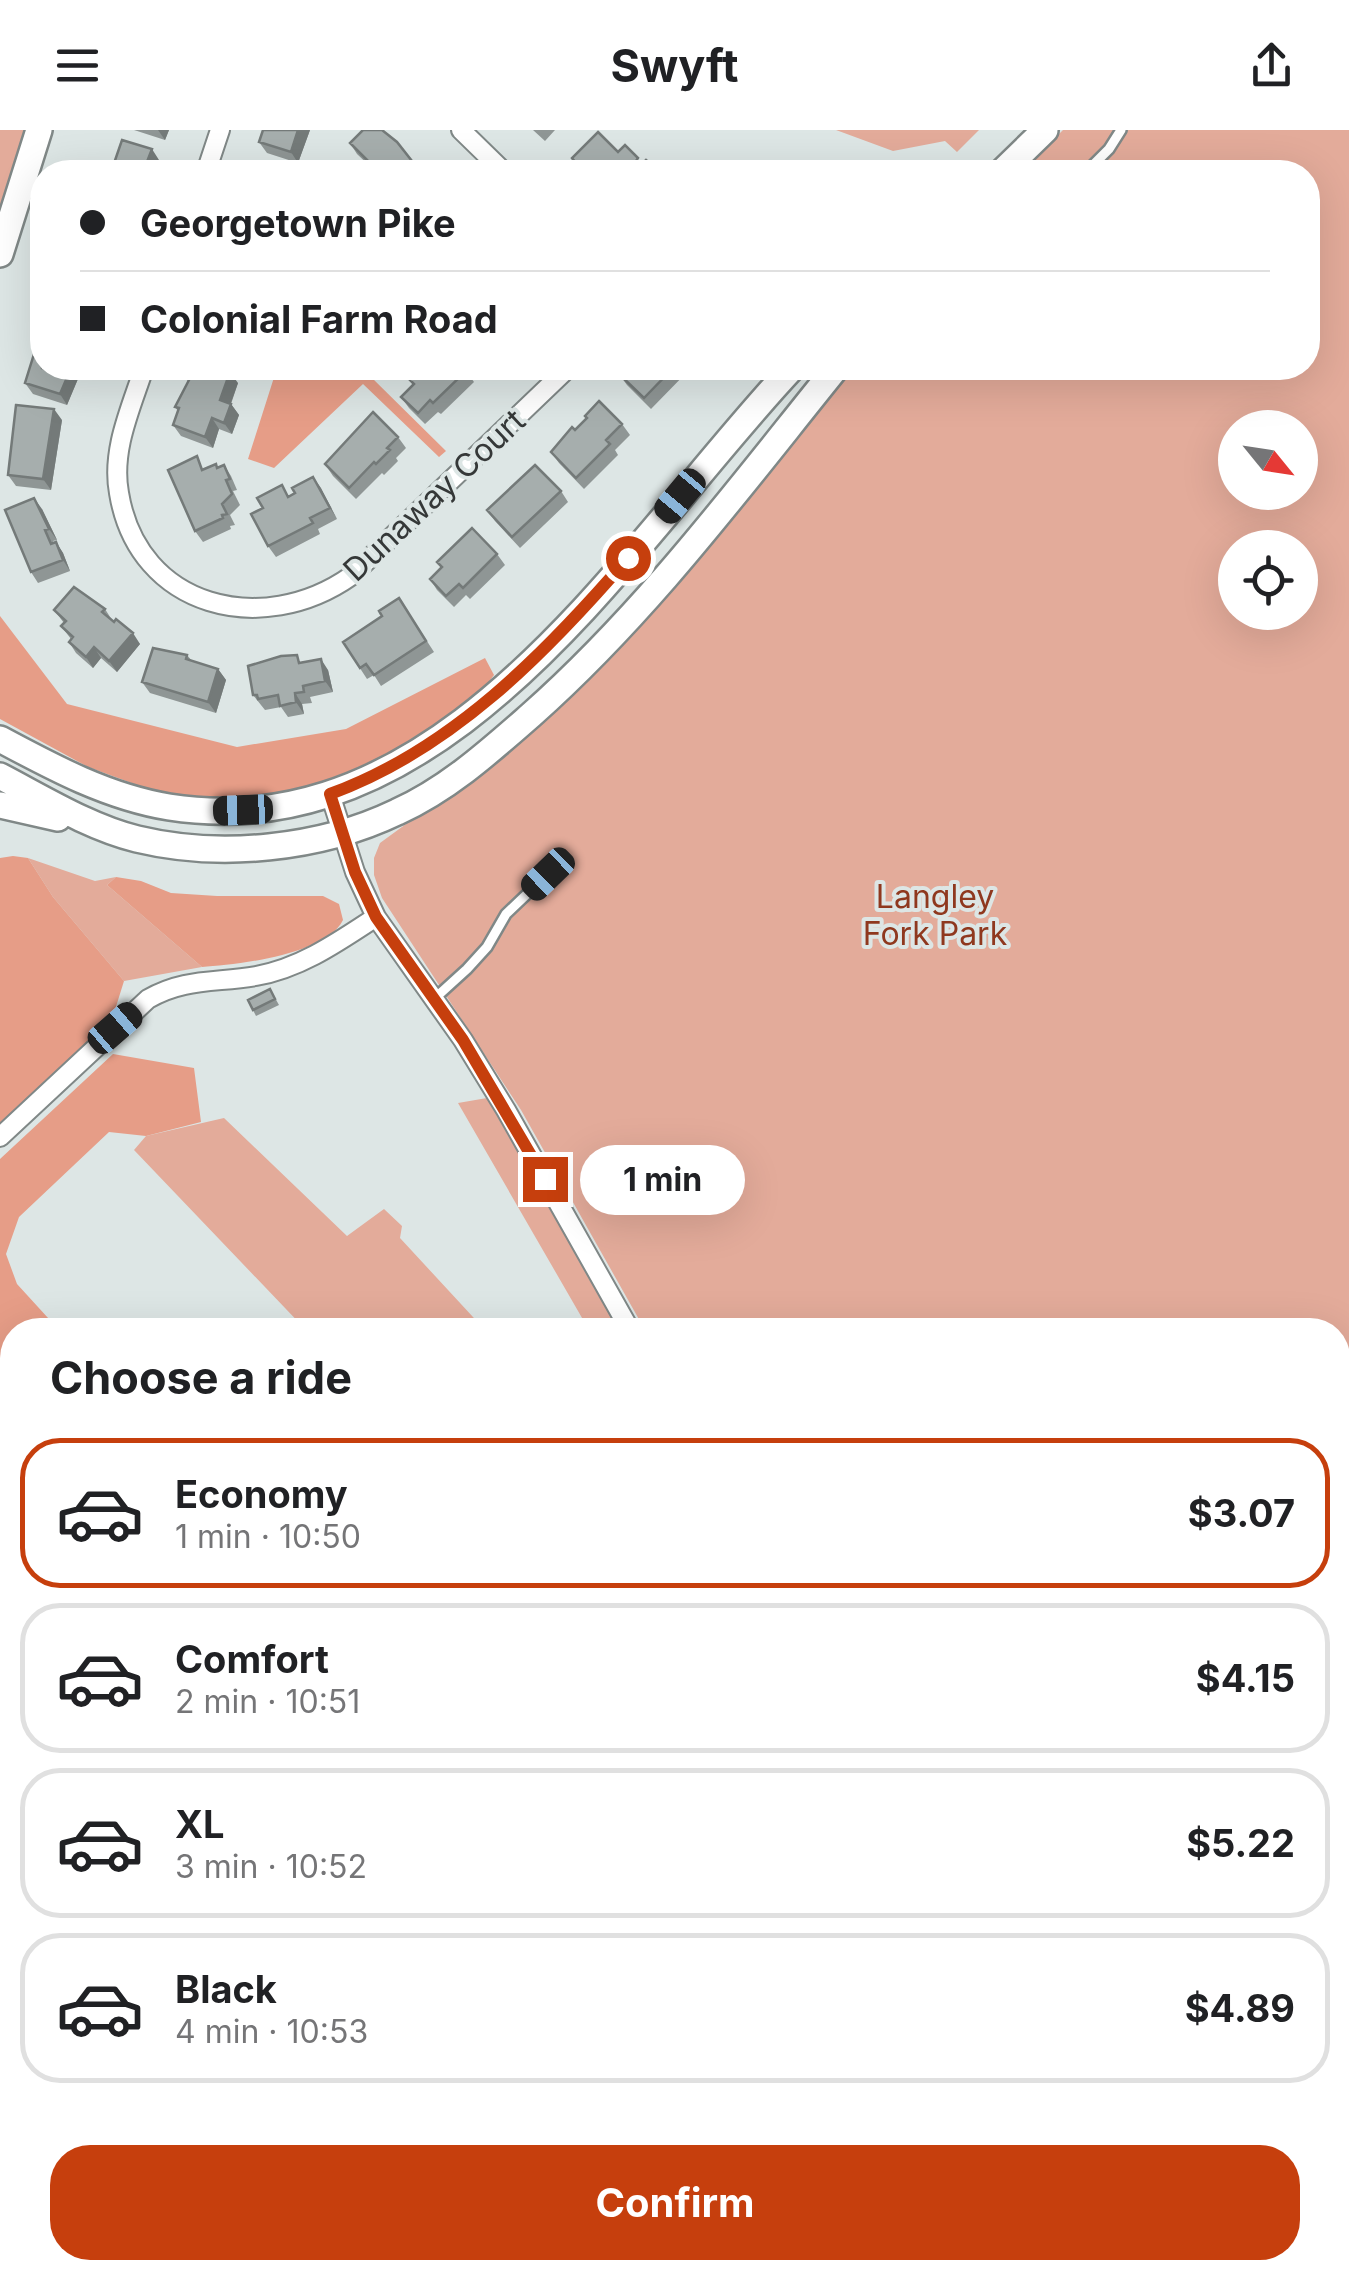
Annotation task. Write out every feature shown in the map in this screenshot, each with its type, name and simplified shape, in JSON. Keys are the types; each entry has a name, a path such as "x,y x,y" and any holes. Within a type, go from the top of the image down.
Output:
{"main road":[{"path":"30,160 40,130"},
{"path":"1014,160 1045,130"},
{"path":"0,254 30,161"},
{"path":"0,739 97,787 167,806 243,810 288,805 370,779 428,746 529,662 594,597 782,380"},
{"path":"0,806 162,844 228,848 295,843 382,820 440,788 538,708 656,592 826,380"},
{"path":"0,776 118,834"}],"street":[{"path":"210,160 220,130"},
{"path":"461,130 492,160"},
{"name":"Dunaway Court","path":"140,380 120,444 117,468 118,493 135,540 170,580 193,595 241,609 268,609 293,605 350,576 555,380"},
{"path":"330,794 355,872 376,917 506,1110 623,1318"},
{"path":"0,1137 115,1028 171,985 257,976 290,966 322,952 376,917"}],"lane":[{"path":"1099,160 1121,130"},
{"path":"434,999 487,947 506,914 548,874"}],"green space":[{"path":"0,130 26,130 0,211"},
{"path":"836,130 979,130 957,152 945,141 893,151"},
{"name":"Langley Fork Park","path":"1063,130 1349,130 1349,1318 638,1318 521,1110 382,898 374,875 374,858 380,843 484,767 565,701 626,640 836,380 1320,380 1320,160 1033,160"},
{"path":"28,858 95,881 116,877 107,885 202,967 124,981 53,897"},
{"path":"487,1098 613,1318 582,1318 458,1103"},
{"path":"224,1118 347,1236 384,1209 402,1226 400,1238 474,1318 295,1318 134,1150 146,1136"}],"shaded area":[{"path":"273,380 374,380 446,451 439,457 363,384 274,468 248,459"},
{"path":"0,616 67,704 237,747 346,729 485,658 494,675 482,691 418,740 350,777 284,794 212,801 148,789 88,767 0,719"},
{"path":"0,858 28,858 53,897 124,981 114,1013 87,1048 0,1132"},
{"path":"116,877 141,881 171,893 323,896 339,904 343,920 334,932 319,941 280,956 202,967 107,885"},
{"path":"113,1054 194,1068 201,1122 146,1136 109,1132 19,1217 6,1254 17,1284 48,1318 0,1318 0,1159"}],"building":[{"path":"263,130 298,130 291,152 259,142"},
{"path":"363,130 382,130 411,160 367,160 350,143"},
{"path":"598,132 618,152 625,145 638,158 574,160"},
{"path":"122,140 152,149 148,160 115,160"},
{"path":"30,367 30,380 66,380 60,394 25,383"},
{"path":"189,380 227,380 220,400 231,404 224,423 212,418 205,437 173,425 179,408 175,407"},
{"path":"410,380 457,380 418,413 401,397 414,384"},
{"path":"625,380 661,380 644,398"},
{"path":"599,401 622,424 606,440 610,444 576,478 551,452"},
{"path":"16,405 54,409 43,479 8,475"},
{"path":"373,412 398,437 387,448 390,450 349,488 325,464"},
{"path":"197,456 202,470 224,465 232,494 222,504 227,514 223,518 195,531 168,470"},
{"path":"535,465 561,491 512,537 487,510"},
{"path":"313,477 330,508 310,518 313,523 268,546 251,514 263,508 257,498 282,485 288,497 295,493 292,488"},
{"path":"34,498 49,529 45,530 51,544 56,542 63,560 31,572 5,510"},
{"path":"472,528 497,554 463,588 459,584 446,596 430,579 442,567 437,562"},
{"path":"74,587 105,609 102,612 114,622 116,619 133,633 109,661 94,647 86,657 69,642 73,637 61,626 66,621 54,610"},
{"path":"399,598 426,641 374,675 366,664 360,668 343,642 382,616 379,611"},
{"path":"153,648 187,655 186,659 218,669 208,702 142,682"},
{"path":"297,655 299,663 321,659 325,681 303,686 304,692 295,693 296,702 280,706 278,695 258,699 253,695 248,666"},
{"path":"270,989 275,999 253,1010 248,1000"}],"route":[{"path":"545,1179 463,1040 376,917 355,872 330,794 410,758 464,719 576,617 628,558"}]}
